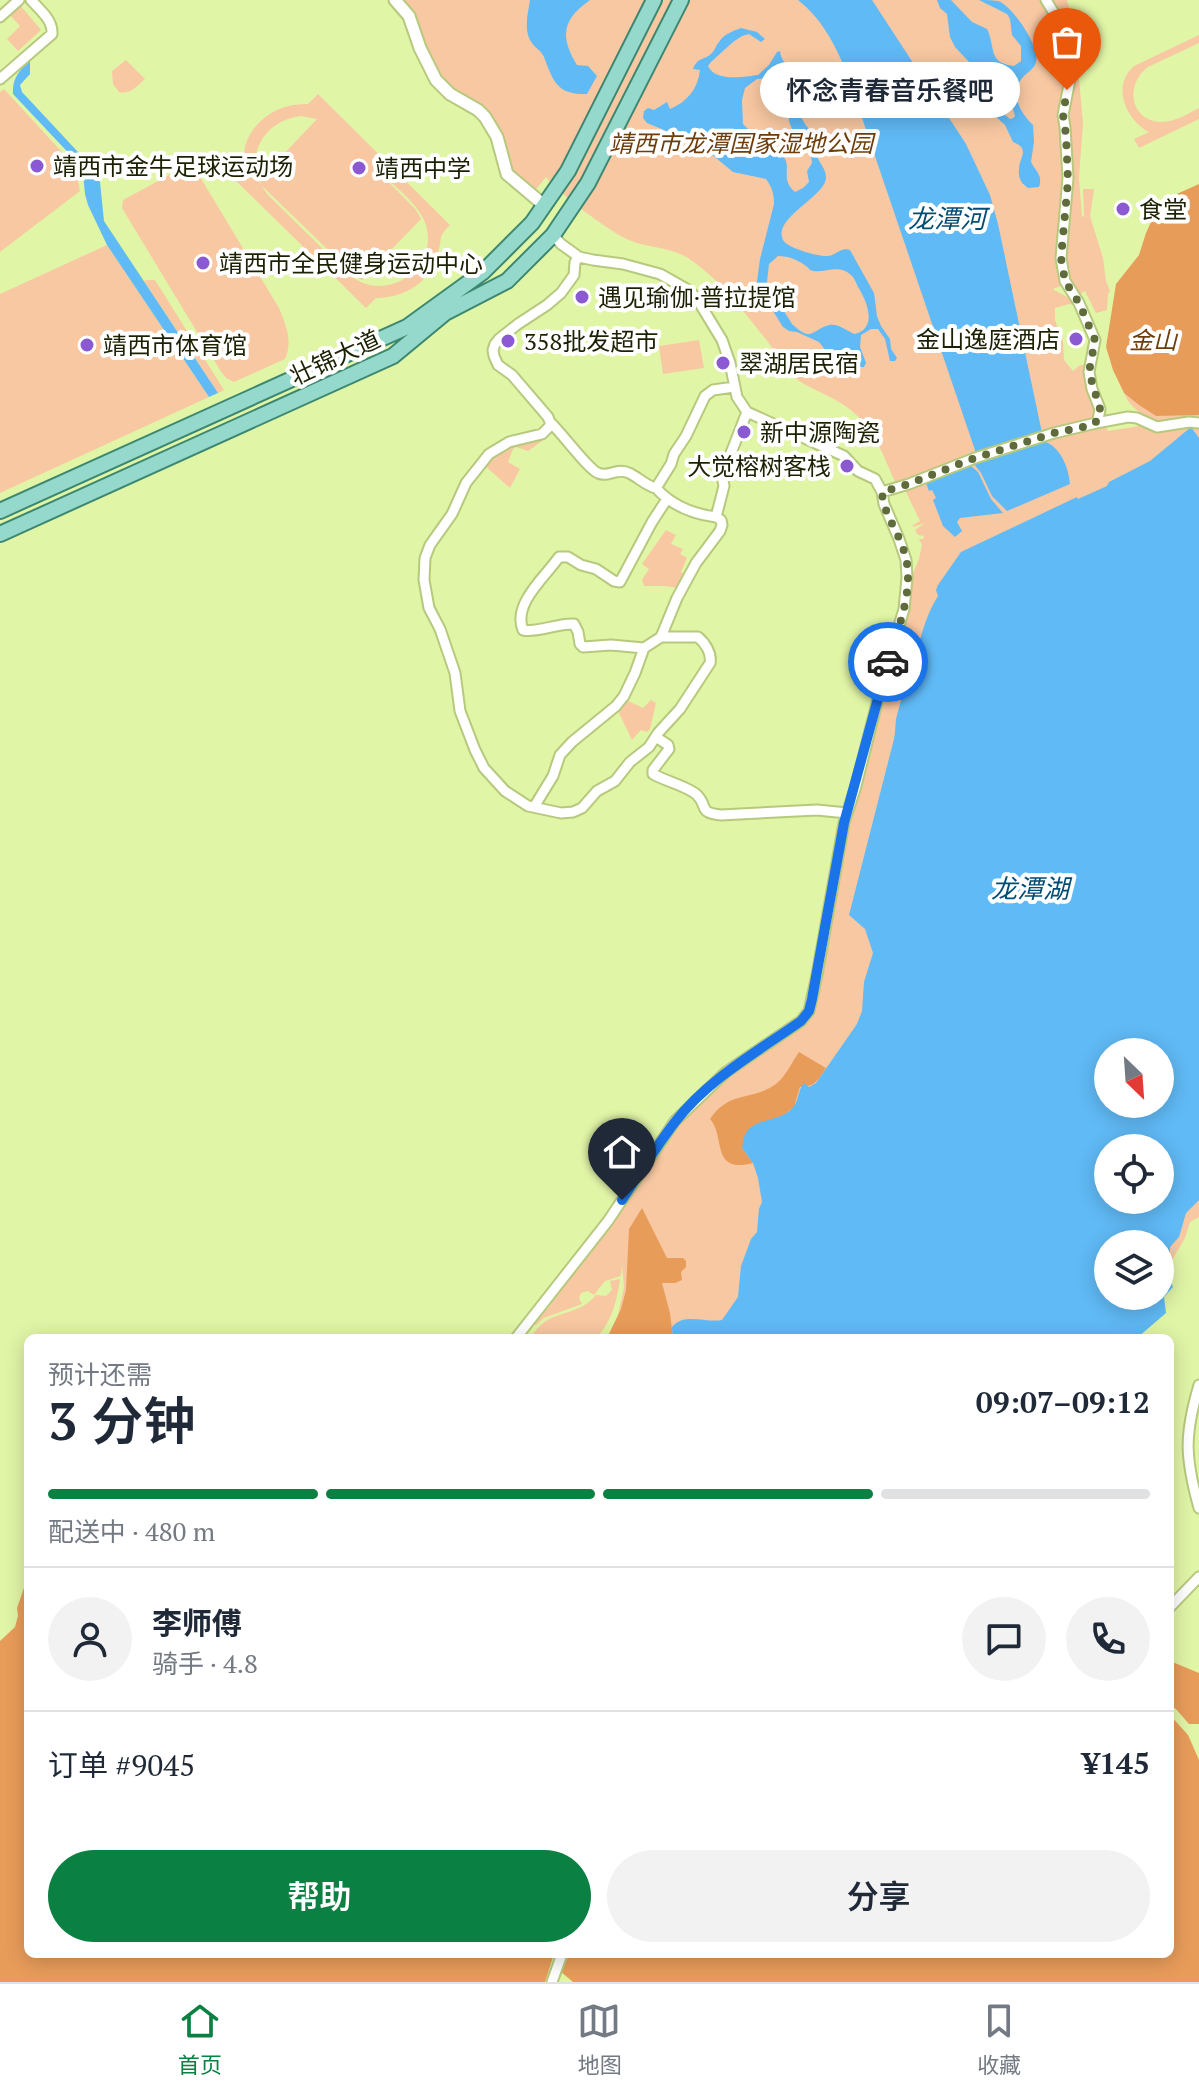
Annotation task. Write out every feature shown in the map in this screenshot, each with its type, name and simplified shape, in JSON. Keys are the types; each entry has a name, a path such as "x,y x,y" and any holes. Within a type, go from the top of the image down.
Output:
{"main road":[{"name":"壮锦大道","path":"0,511 407,327 453,295 518,239 545,206 568,171 654,0"},
{"name":"壮锦大道","path":"0,534 393,356 445,313 507,281 553,235 588,183 681,0"}],"street":[{"path":"0,17 21,0 44,24 45,33 0,72"},
{"path":"0,79 52,34 49,21 31,0"},
{"path":"395,0 411,21 436,80 450,94 485,117 497,137 507,174 545,206"},
{"path":"1046,0 1069,43 1072,58 1063,115 1068,181 1061,258 1065,281 1079,303 1095,340 1089,372 1100,409 1096,423"},
{"path":"519,1334 608,1221 675,1121 726,1072 801,1021 809,1011 847,813 905,603 906,560 875,479 858,471 844,456 747,412 737,397 722,340 690,291 660,274 579,257 553,235"},
{"path":"579,257 575,262 574,275 561,293 499,339 493,350 494,356 498,365 512,375 596,473 607,475 619,470 626,471 687,510 716,517 722,522 720,531 696,563 677,598 661,637"},
{"path":"656,488 705,396 713,390 734,387"},
{"path":"716,517 724,486 722,473 747,412"},
{"path":"882,492 985,455 1096,423 1128,417 1157,427 1199,423"},
{"path":"534,807 553,776 560,755 624,696 644,648 661,637 698,637 711,660 680,709 646,749 630,762 618,779 597,791 582,808 567,813 534,807 517,800 489,774 478,757 459,707 453,665 429,608 423,571 425,558 430,545 452,514 466,483 483,460 502,445 546,432 550,422"},
{"path":"644,648 611,645 583,647 574,624 529,631 522,628 521,620 531,592 559,557 568,557 620,582 667,499"},
{"path":"656,737 669,749 653,774 694,793 709,813 817,810 847,813"},
{"path":"1199,1385 1187,1445 1199,1508"},
{"path":"1174,1603 1199,1577"},
{"path":"552,1982 561,1958"}],"green space":[{"name":"靖西市龙潭国家湿地公园","path":"403,0 1067,0 1074,24 1083,123 1079,178 1082,217 1083,189 1094,189 1090,216 1110,291 1107,310 1096,313 1085,291 1078,295 1067,284 1053,289 1075,305 1055,308 1064,360 1073,371 1080,365 1086,365 1085,383 1108,431 1158,423 1138,411 1124,393 1156,415 1199,415 1199,1217 1190,1222 1174,1257 1174,1230 1094,1230 1094,1310 1144,1310 1112,1334 614,1334 624,1287 622,1266 621,1276 605,1281 594,1295 588,1291 581,1293 579,1298 582,1304 533,1324 621,1211 681,1123 720,1084 803,1024 847,804 867,724 919,559 922,545 919,539 924,536 918,535 915,530 925,523 913,527 920,521 905,490 906,486 895,482 878,444 864,423 844,405 789,373 768,342 721,286 681,254 621,236 573,202 546,177 536,189 518,178 497,124 483,109 451,87 433,63"},
{"path":"20,5 41,30 18,51 7,39 20,26 9,14"},
{"path":"1199,35 1199,43 1148,67 1140,75 1133,92 1137,109 1152,120 1173,120 1199,108 1199,119 1139,148 1134,139 1149,132 1134,119 1124,102 1123,83 1127,74 1134,66"},
{"path":"126,60 145,79 123,93 113,84 112,71"},
{"name":"靖西市金牛足球运动场","path":"4,89 71,162 80,191 0,252 0,92"},
{"path":"318,94 450,225 442,235 435,263 423,280 397,295 376,298 366,308 233,178 241,170 250,134 263,119 288,106 308,104","holes":["301,116 317,119 260,179 261,185 257,173 257,150 269,131 289,119","378,171 403,194 424,220 428,234 427,248 414,271 391,284 377,286 363,283 348,273 261,185 362,280 421,219"]},
{"name":"靖西市全民健身运动中心","path":"184,167 191,167 197,172 279,308 288,333 285,359 234,382 220,370 122,208 123,200"},
{"name":"金山","path":"1199,184 1199,415 1156,416 1124,393 1106,347 1116,284 1139,255 1156,211 1170,197"},
{"name":"靖西市体育馆","path":"107,245 209,397 0,493 0,294"},
{"path":"155,280 224,390 218,393 144,281"},
{"path":"699,340 704,368 663,374 659,346"},
{"path":"540,438 542,441 528,451 513,449 508,462 520,469 510,488 484,465 506,447"},
{"path":"666,530 676,535 671,544 683,549 680,554 687,558 681,572 688,576 677,588 644,586 642,580 649,569 642,564"},
{"path":"626,700 643,708 651,700 656,703 650,729 647,732 641,730 632,740 618,711"},
{"path":"799,1052 826,1068 813,1084 800,1087 794,1107 774,1119 742,1148 753,1163 730,1163 721,1152 710,1119 725,1104 776,1084"},
{"path":"642,1208 667,1258 683,1258 686,1261 686,1267 681,1272 682,1280 662,1283 673,1334 609,1334 626,1290 629,1229"},
{"path":"620,1279 613,1310 599,1334 534,1334 554,1317 580,1307 596,1295 606,1296 612,1290 610,1281"},
{"path":"24,1588 24,1958 553,1958 545,1982 0,1982 0,1641 15,1627"},
{"path":"1174,1663 1199,1673 1199,1724 1189,1724 1175,1708"},
{"path":"1174,1719 1188,1735 1199,1760 1199,1982 573,1982 560,1971 568,1958 1174,1958"}],"water":[{"path":"530,0 590,0 569,21 566,37 577,65 588,66 597,76 587,94 569,92 554,80 543,55 528,33"},
{"name":"龙潭河","path":"798,0 872,0 966,144 990,195 998,224 1042,433 976,453 845,68 826,31"},
{"path":"937,0 951,0 972,22 987,29 996,58 1005,64 1014,66 1021,61 1021,46 1012,35 1007,14 979,0 1004,4 1030,38 1036,62 1019,82 1016,95 1020,108 1033,125 1031,162 1040,176 1039,187 1028,188 1022,183 1019,165 1022,148 1013,142 1005,125 984,106 976,92 971,64 955,47 950,37 947,14","holes":["980,71 993,79 1010,103 1013,118 1000,111 981,89 976,78"]},
{"path":"741,28 757,32 765,39 761,42 749,34 742,36 708,66 723,76 758,75 780,51 793,75 795,98 801,116 817,138 817,156 826,175 817,193 785,224 783,240 797,249 818,255 828,256 850,250 874,293 877,316 890,339 891,349 897,358 895,361 890,361 885,339 878,329 861,335 860,347 866,363 860,367 841,361 819,342 783,327 768,303 756,292 760,259 774,204 766,179 733,172 710,153 647,123 643,118 648,108 654,110 667,102 670,109 682,103 699,77 700,70 693,69 697,62 712,53 723,37","holes":["772,78 784,88 792,129 811,154 812,163 807,171 809,182 795,192 787,180 784,158 769,149 743,124 745,88 757,79","778,256 797,260 810,270 842,270 854,278 865,299 868,314 862,331 855,334 832,325 808,334 792,324 767,282 769,264"]},
{"path":"30,61 30,74 20,85 22,92 92,167 100,182 104,221 218,393 209,397 107,245 88,205 83,174 77,162 13,94 17,75"},
{"name":"龙潭湖","path":"1191,427 1199,438 1199,1200 1186,1213 1179,1237 1174,1243 1174,1230 1094,1230 1094,1310 1166,1310 1166,1313 1142,1334 673,1334 672,1327 682,1320 722,1320 738,1297 741,1266 751,1239 757,1232 762,1202 753,1163 742,1148 747,1132 759,1123 784,1115 796,1103 804,1083 809,1087 816,1083 857,1024 862,1011 864,982 873,953 865,929 849,915 894,739 896,720 926,622 938,596 938,585 961,552 1107,486 1109,482 1150,461"},
{"path":"1042,441 1062,457 1070,484 1007,511 992,496 974,464"},
{"path":"971,466 978,472 991,499 1003,513 960,518 957,522 962,531 955,537 943,526 933,500 936,498 926,483"}],"way so far":[{"path":"888,662 904,609 907,571 904,550 882,492 969,460 1054,433 1092,425 1098,420 1100,409 1089,372 1095,340 1090,324 1065,281 1061,258 1068,181 1063,115 1067,90"}],"place":[{"name":"怀念青春音乐餐吧","path":"1067,90"},
{"name":"靖西市金牛足球运动场","path":"37,166"},
{"name":"靖西中学","path":"359,168"},
{"name":"食堂","path":"1123,209"},
{"name":"靖西市全民健身运动中心","path":"203,263"},
{"name":"遇见瑜伽·普拉提馆","path":"582,297"},
{"name":"金山逸庭酒店","path":"1076,339"},
{"name":"358批发超市","path":"508,341"},
{"name":"靖西市体育馆","path":"87,345"},
{"name":"翠湖居民宿","path":"723,363"},
{"name":"新中源陶瓷","path":"744,432"},
{"name":"大觉榕树客栈","path":"847,466"}],"route":[{"path":"622,1200 675,1121 691,1104 726,1072 801,1021 809,1011 844,823 888,662"}]}
